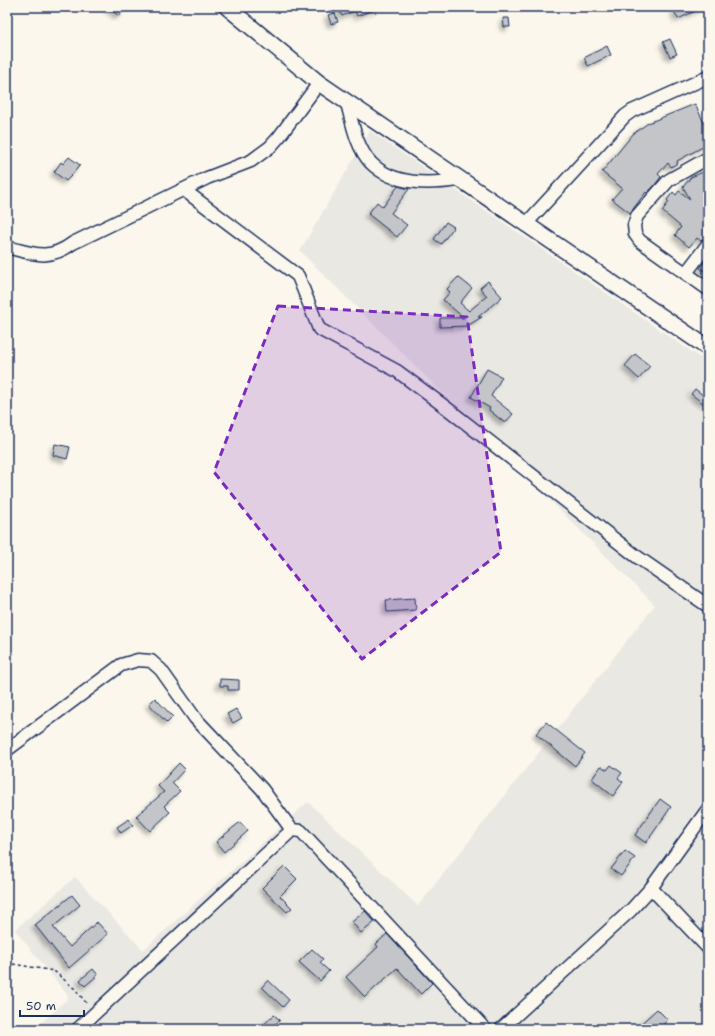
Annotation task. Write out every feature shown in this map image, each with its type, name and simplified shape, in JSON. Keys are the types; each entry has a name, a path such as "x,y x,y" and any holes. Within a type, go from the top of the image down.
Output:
{"main road":[{"path":"227,7 319,83 525,225 708,348"}],"street":[{"path":"525,225 625,116 632,111 708,77"},
{"path":"7,247 42,255 59,252 73,243 207,178 239,167 260,154 279,137 319,83"},
{"path":"347,102 360,144 370,162 380,170 408,182 460,180"},
{"path":"708,158 669,180 637,216 634,225 635,234 640,241 708,289"},
{"path":"184,190 298,276 318,329 397,372 444,406 636,556 708,606"},
{"path":"686,273 708,244"},
{"path":"7,750 121,665 138,660 151,661 161,670 195,718 262,789 292,830"},
{"path":"501,1029 631,910 651,888 708,809"},
{"path":"78,1029 292,830 301,830 485,1029"},
{"path":"651,888 708,948"}],"path":[{"path":"7,101 7,113"},
{"path":"7,963 54,971 74,989 94,1014"}],"highlighted area":[{"path":"278,306 467,317 501,552 362,659 214,472"}],"shaded area":[{"path":"370,131 708,363 708,1029 35,1029 69,997 15,930 75,877 143,950 308,802 418,906 655,605 300,251"}],"building":[{"path":"107,7 126,7 119,16"},
{"path":"338,7 379,8 357,16 355,11 342,16"},
{"path":"683,7 704,7 678,19 674,11"},
{"path":"335,13 338,22 331,24 328,15"},
{"path":"503,18 509,18 510,27 504,27"},
{"path":"670,39 677,54 670,57 663,42"},
{"path":"607,46 611,55 588,66 584,58"},
{"path":"695,104 708,131 708,144 677,161 678,163 671,167 668,163 658,174 661,177 647,193 646,192 630,213 612,199 622,188 602,172 633,134 648,123"},
{"path":"69,157 80,165 66,181 54,172 61,162 63,164"},
{"path":"708,170 708,233 701,241 697,238 689,247 675,235 681,227 662,211 669,202 667,200 673,192 676,195 679,191 690,199 683,187 691,177"},
{"path":"398,186 409,189 391,213 407,225 397,237 368,214 377,202 383,207"},
{"path":"446,222 454,227 441,244 434,239"},
{"path":"708,257 708,274 700,268"},
{"path":"458,277 472,288 460,303 469,311 487,296 480,288 488,281 502,297 478,317 482,317 467,326 440,327 440,318 464,318 443,300 450,292 447,289"},
{"path":"635,354 650,366 639,379 625,366"},
{"path":"487,369 502,377 491,396 513,414 505,423 489,410 490,408 471,397"},
{"path":"695,389 708,399 704,404 691,394"},
{"path":"55,444 70,447 67,459 53,455"},
{"path":"415,598 416,610 387,612 386,600"},
{"path":"220,679 239,680 239,690 228,690 228,686 220,686"},
{"path":"155,698 173,717 167,723 149,704"},
{"path":"236,709 242,718 233,723 227,714"},
{"path":"546,722 585,753 575,766 536,734"},
{"path":"179,763 185,769 172,783 180,791 164,806 170,812 150,831 136,816 164,792 158,786"},
{"path":"611,765 622,773 618,778 623,782 613,796 592,779 601,766 607,770"},
{"path":"660,799 671,807 646,843 635,835"},
{"path":"129,819 133,825 121,833 117,827"},
{"path":"240,822 248,831 224,852 216,842"},
{"path":"625,851 635,858 621,876 611,869"},
{"path":"284,866 297,879 280,896 292,908 287,912 262,888"},
{"path":"72,895 80,905 53,927 70,947 97,922 108,934 69,968 35,925"},
{"path":"365,911 375,922 361,933 352,922"},
{"path":"387,934 432,983 421,994 397,968 365,997 346,977 378,947 376,944"},
{"path":"312,949 323,959 320,963 329,971 320,981 299,962"},
{"path":"93,969 98,975 85,986 80,980"},
{"path":"268,980 289,1000 283,1007 262,987"},
{"path":"657,1009 668,1020 658,1029 635,1029"},
{"path":"274,1015 280,1020 270,1029 259,1029"}]}
